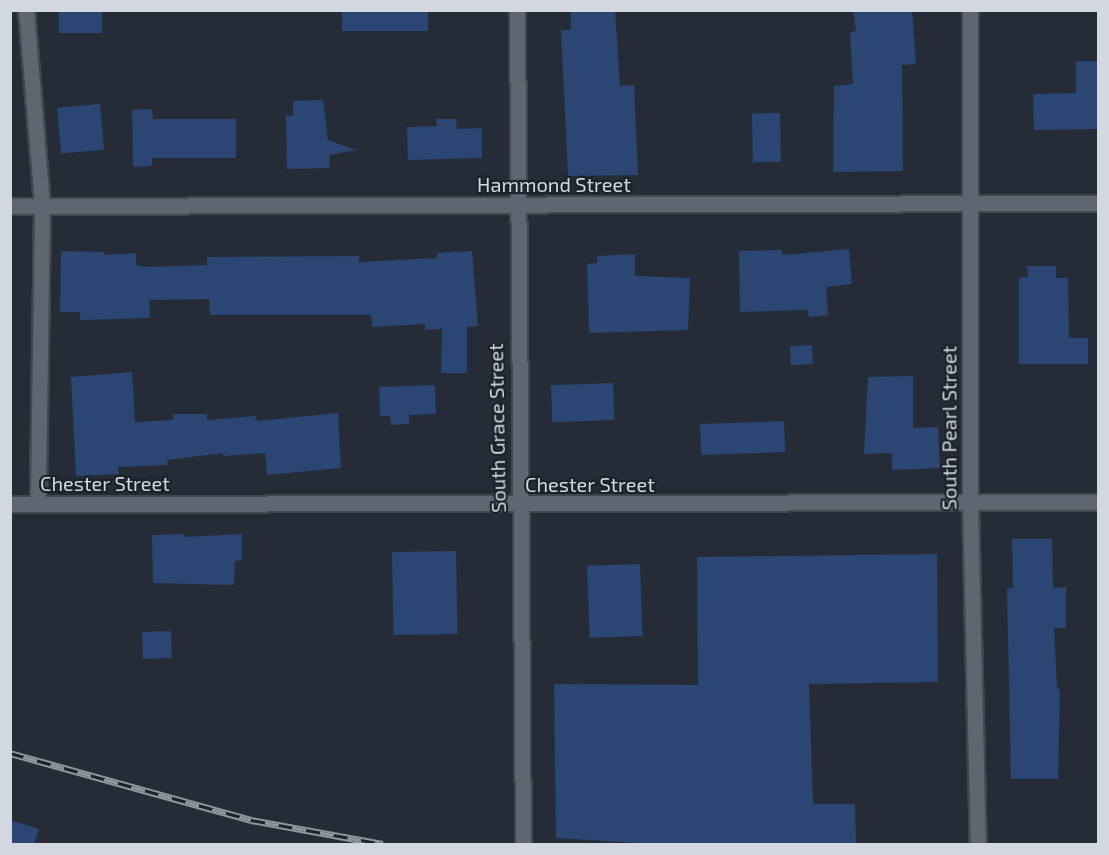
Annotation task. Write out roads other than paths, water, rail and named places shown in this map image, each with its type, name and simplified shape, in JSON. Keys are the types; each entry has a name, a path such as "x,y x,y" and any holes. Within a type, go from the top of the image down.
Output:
{"street":[{"path":"26,10 42,206 38,503"},
{"name":"South Grace Street","path":"517,10 516,205 523,844"},
{"name":"South Pearl Street","path":"970,10 970,502 978,844"},
{"name":"Hammond Street","path":"10,206 1098,203"},
{"name":"Chester Street","path":"10,504 519,505 1098,502"}],"railway":[{"path":"10,753 251,820 383,844"}]}
